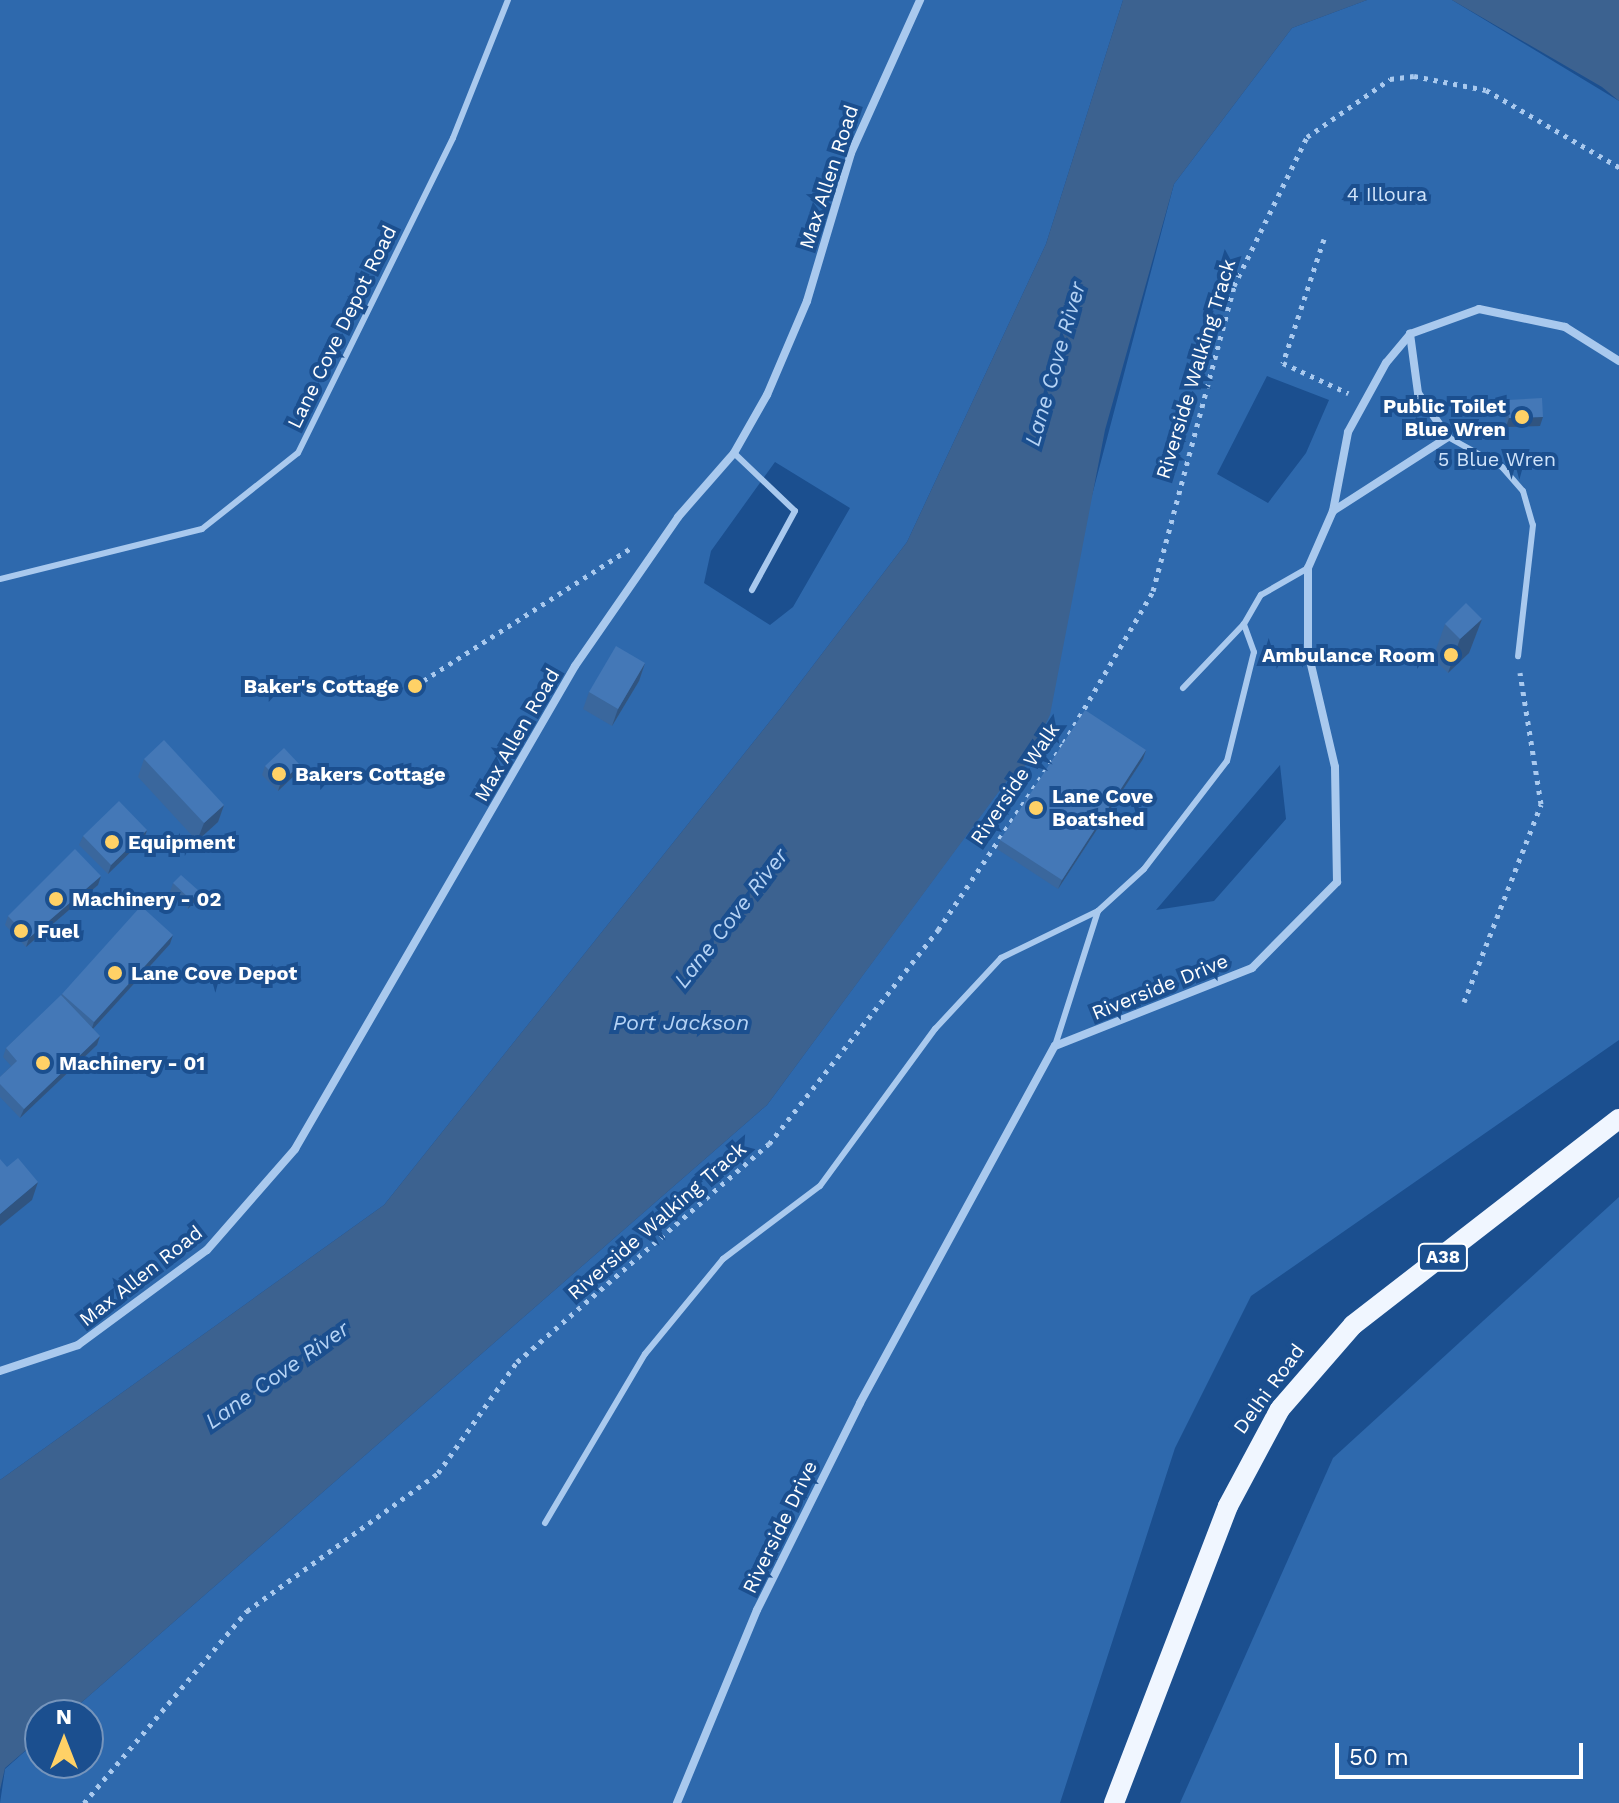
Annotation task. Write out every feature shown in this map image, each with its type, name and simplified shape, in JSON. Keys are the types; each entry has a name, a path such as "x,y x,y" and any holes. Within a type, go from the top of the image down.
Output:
{"main road":[{"name":"Delhi Road","path":"1114,1803 1228,1506 1280,1409 1353,1325 1619,1119"}],"street":[{"name":"Max Allen Road","path":"0,1371 78,1345 195,1259 295,1149 575,666 678,517 734,453 807,301 851,153 920,0"},
{"path":"1333,511 1448,437 1418,393 1410,334 1479,309 1565,327 1619,361"},
{"name":"Riverside Drive","path":"677,1803 757,1610 839,1444 1055,1046 1252,968 1337,882 1335,767 1308,652 1308,568 1333,511 1348,432 1364,400 1410,334"}],"lane":[{"name":"Lane Cove Depot Road","path":"0,579 202,529 298,453 453,138 508,0"},
{"path":"1448,437 1502,467 1523,491 1533,525 1518,656"},
{"path":"734,453 795,511 752,590"},
{"path":"1183,688 1244,624 1261,595 1308,568"},
{"path":"545,1523 645,1354 723,1259 820,1186 935,1029 1001,958 1098,911 1144,869 1227,761 1254,652 1244,624"},
{"path":"1055,1046 1098,911"}],"path":[{"name":"Riverside Walking Track","path":"1079,716 1153,591 1234,286 1307,137 1390,79 1414,76 1486,90 1619,167"},
{"path":"1324,239 1283,363 1364,400"},
{"path":"415,686 640,542"},
{"path":"1464,1002 1541,804 1518,656"},
{"name":"Riverside Walk","path":"976,870 1079,716"},
{"name":"Riverside Walking Track","path":"84,1803 247,1611 438,1473 517,1362 769,1144 938,930 976,870"}],"green space":[{"path":"0,0 1123,0 1046,244 907,542 783,705 384,1205 0,1480","holes":["775,462 850,508 793,607 770,625 704,583 711,551"]},
{"path":"1367,0 1452,0 1619,101 1619,1040 1251,1296 1175,1448 1060,1803 0,1803 5,1769 24,1752 24,1779 104,1779 104,1699 85,1699 767,1105 1009,777 1017,780 1174,184 1292,28","holes":["1267,376 1329,400 1306,453 1268,503 1217,474","1280,765 1286,819 1214,901 1156,910"]},
{"path":"1619,1197 1619,1803 1180,1803 1333,1458"}],"water":[{"name":"Port Jackson","path":"1123,0 1367,0 1292,28 1174,184 1105,430 1050,715 1016,781 1009,778 767,1105 85,1699 24,1699 24,1752 5,1768 0,1790 0,1480 384,1205 783,705 907,542 1046,244"},
{"path":"1452,0 1619,0 1619,101 1602,87"}],"building":[{"path":"1542,398 1543,417 1509,418 1508,400"},
{"path":"1466,603 1482,619 1460,639 1445,624"},
{"path":"616,646 645,663 618,709 589,692"},
{"path":"1085,710 1146,750 1062,880 1000,840"},
{"path":"164,740 224,805 204,823 144,759"},
{"path":"284,748 300,765 281,782 265,766"},
{"name":"Equipment","path":"119,801 147,830 111,865 83,836"},
{"name":"Machinery - 02","path":"75,849 101,876 29,938 8,916"},
{"path":"181,875 199,891 191,900 173,883"},
{"name":"Lane Cove Depot","path":"141,906 173,935 94,1022 62,994"},
{"name":"Machinery - 01","path":"61,995 100,1036 24,1109 0,1084 0,1077 17,1061 6,1048"},
{"path":"18,1158 38,1182 0,1214 0,1159 7,1167"}],"place":[{"name":"Public Toilet Blue Wren","path":"1522,417"},
{"name":"Ambulance Room","path":"1451,655"},
{"name":"Baker's Cottage","path":"415,686"},
{"name":"Bakers Cottage","path":"279,774"},
{"name":"Lane Cove Boatshed","path":"1036,808"},
{"name":"Equipment","path":"112,842"},
{"name":"Machinery - 02","path":"56,899"},
{"name":"Fuel","path":"21,931"},
{"name":"Lane Cove Depot","path":"115,973"},
{"name":"Machinery - 01","path":"43,1063"}],"park label":[{"name":"4 Illoura","path":"1387,194"},
{"name":"5 Blue Wren","path":"1497,459"}],"water label":[{"name":"Lane Cove River","path":"1055,364"},
{"name":"Lane Cove River","path":"731,918"},
{"name":"Lane Cove River","path":"277,1375"}]}
